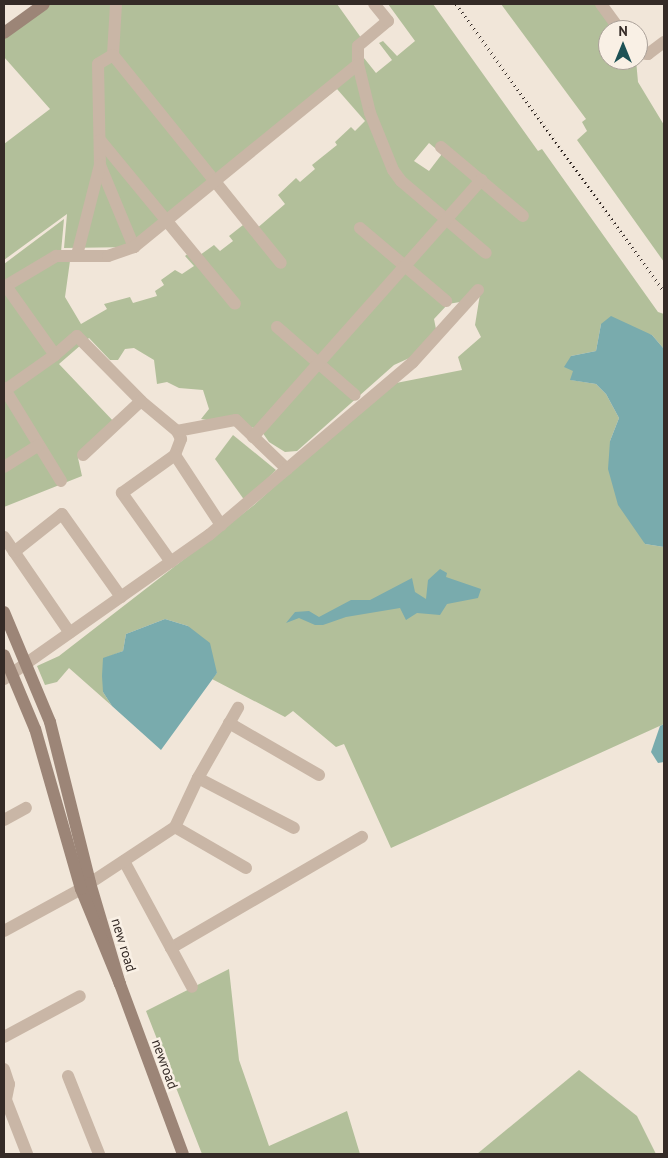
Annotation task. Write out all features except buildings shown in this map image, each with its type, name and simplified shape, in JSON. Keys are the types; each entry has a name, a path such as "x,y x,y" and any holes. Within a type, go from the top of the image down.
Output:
{"main road":[{"path":"4,33 44,4"},
{"name":"new road","path":"4,612 50,722 85,886"},
{"name":"new road","path":"4,655 8,676 35,729 85,886 120,984"},
{"name":"newroad","path":"120,984 183,1154"}],"street":[{"path":"116,4 113,55 281,264"},
{"path":"374,4 388,21 358,46 358,64 370,113 393,170 401,181 486,253"},
{"path":"601,4 613,20"},
{"path":"648,54 664,42"},
{"path":"77,255 100,165 98,64 113,55"},
{"path":"55,355 5,286 56,256 108,256 134,247 167,222 358,64"},
{"path":"100,140 235,304"},
{"path":"441,147 523,216"},
{"path":"100,165 134,247"},
{"path":"253,436 480,180"},
{"path":"360,228 446,301"},
{"path":"8,676 221,525 414,362 478,290"},
{"path":"278,327 355,395"},
{"path":"61,481 4,390 55,355 77,336 141,401 177,431 181,438 175,455 122,494 171,562"},
{"path":"83,455 141,401"},
{"path":"177,431 236,420 287,469"},
{"path":"4,467 39,445"},
{"path":"175,455 221,525"},
{"path":"14,552 62,514 121,597"},
{"path":"4,537 70,633"},
{"path":"4,931 85,886 175,827 198,778 238,708"},
{"path":"229,724 319,775"},
{"path":"198,778 294,828"},
{"path":"4,820 26,808"},
{"path":"175,827 246,868"},
{"path":"171,948 362,837"},
{"path":"124,861 192,987"},
{"path":"4,1037 80,996"},
{"path":"4,1069 9,1084 6,1100 27,1154"},
{"path":"68,1076 99,1154"}],"green space":[{"path":"44,4 337,4 364,42 360,53 376,73 392,60 379,43 383,41 397,56 415,41 388,4 433,4 538,151 542,149 658,312 664,314 664,349 652,335 601,324 596,351 571,356 574,371 571,380 596,384 606,394 619,418 610,441 645,544 664,547 664,724 391,848 344,744 336,747 293,711 285,717 212,679 217,673 188,626 165,619 126,634 123,651 103,659 103,692 112,706 69,668 57,682 45,685 37,666 59,656 254,505 386,385 462,370 458,357 481,337 475,325 481,288 460,302 448,304 434,319 436,329 416,355 394,365 297,451 285,452 269,442 260,429 201,419 209,409 203,390 179,388 167,382 157,384 154,360 134,348 125,349 118,360 110,360 89,338 59,364 116,424 78,458 82,476 4,507 4,264 64,219 61,252 70,261 65,297 81,324 107,309 104,304 130,297 133,303 157,296 155,291 164,285 161,280 175,270 182,274 194,266 185,256 194,249 200,255 214,245 220,251 233,241 229,236 243,225 255,230 285,204 278,195 296,178 300,182 315,169 312,165 337,145 335,142 351,127 355,131 365,121 337,89 134,247 64,248 67,214 4,260 4,144 50,109 4,57 4,33","holes":["429,143 442,154 429,171 414,161"]},
{"path":"501,4 601,4 613,20 598,20 598,70 637,70 638,82 664,125 664,262 577,140 587,131 582,122 586,119"},
{"path":"233,435 276,470 245,501 215,459"},
{"path":"229,969 239,1060 269,1146 347,1111 360,1154 202,1154 146,1011"},
{"path":"579,1070 637,1116 656,1154 477,1154"}],"water":[{"path":"611,316 652,335 664,349 664,547 645,544 618,505 608,469 610,441 619,418 606,394 596,384 570,380 573,371 564,367 571,356 596,351 601,324"},
{"path":"440,569 447,573 446,577 481,589 478,598 447,604 440,615 417,613 406,620 400,608 346,617 323,625 315,625 299,618 286,623 295,612 309,611 319,617 351,600 370,600 412,578 415,592 426,599 428,580"},
{"path":"165,619 188,626 210,643 217,673 161,750 112,706 103,692 102,676 103,658 123,651 126,634"},
{"path":"664,724 664,762 658,763 651,752 660,726"}],"railway":[{"path":"456,4 664,291"}]}
